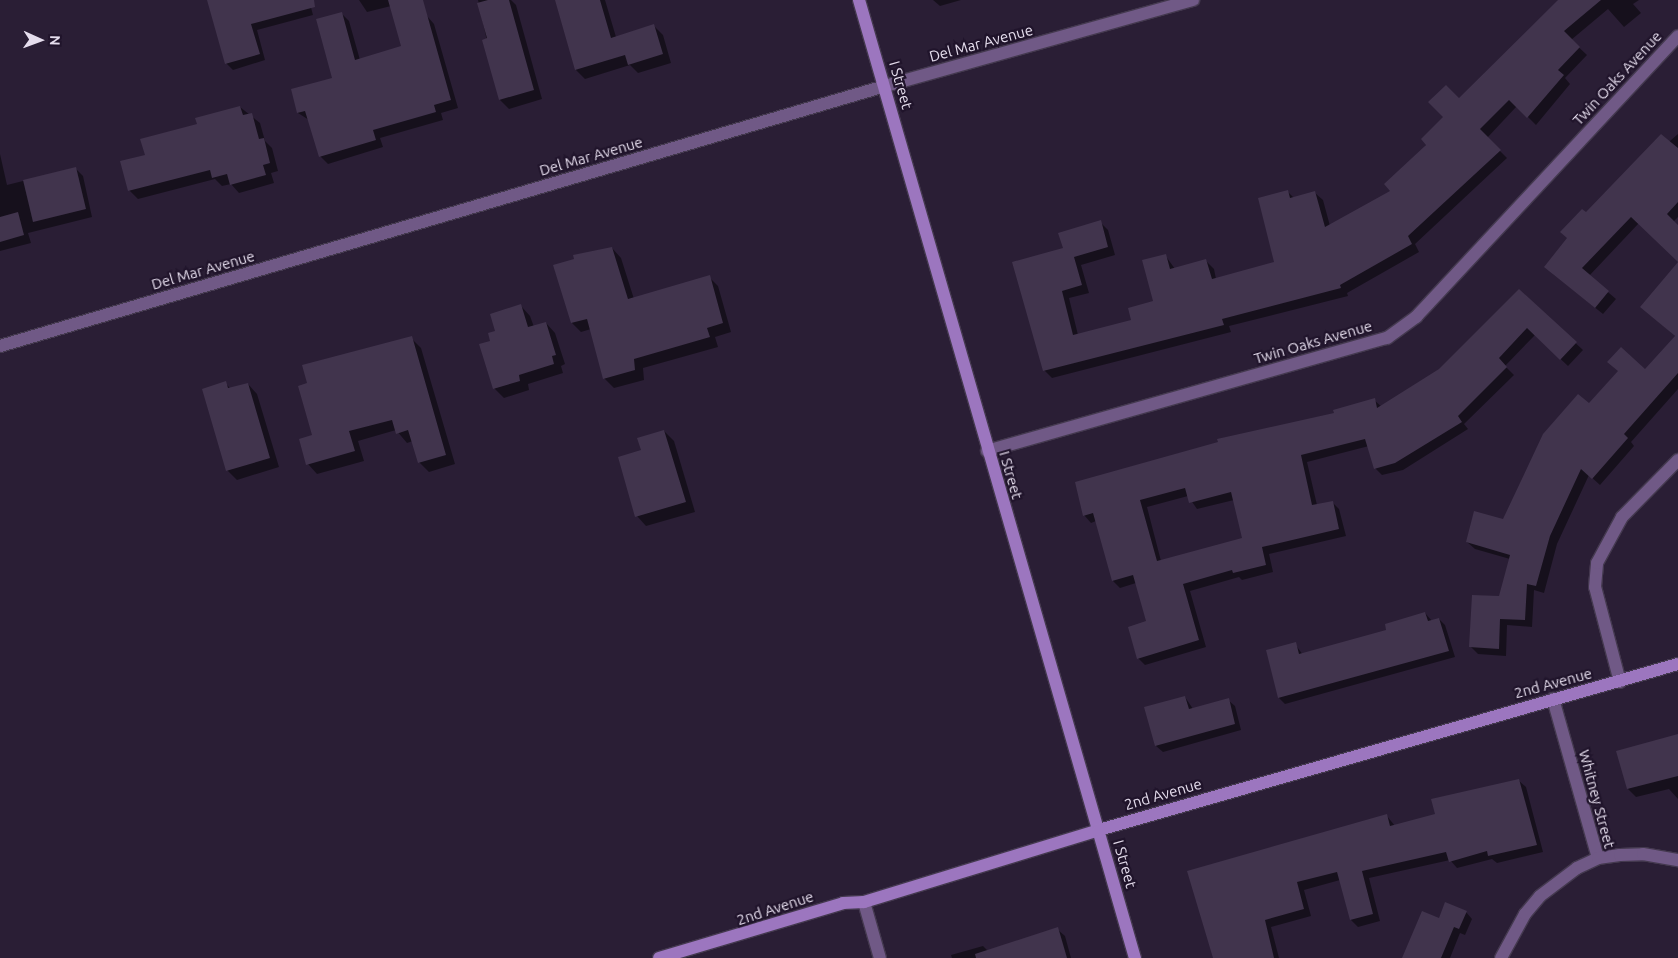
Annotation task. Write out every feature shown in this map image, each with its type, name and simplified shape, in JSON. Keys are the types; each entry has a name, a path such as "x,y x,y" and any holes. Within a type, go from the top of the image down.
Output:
{"street":[{"name":"I Street","path":"859,0 987,451 1135,958"},
{"name":"Del Mar Avenue","path":"0,346 884,86 1193,0"},
{"name":"Twin Oaks Avenue","path":"987,451 1386,338 1416,317 1678,36"},
{"path":"1620,682 1595,587 1596,563 1622,517 1678,460"},
{"name":"2nd Avenue","path":"659,958 706,947 843,903 864,902 1099,830 1678,664"},
{"name":"Whitney Street","path":"1502,958 1512,934 1540,896 1577,868 1598,858 1553,699"},
{"path":"1598,858 1643,854 1678,860"},
{"path":"864,902 880,958"}],"building":[{"path":"207,0 314,0 315,7 251,24 260,54 225,64"},
{"path":"388,0 423,0 451,100 434,105 436,112 373,130 376,140 319,157 305,111 297,113 291,89 332,78 316,19 342,12 355,60 401,46"},
{"path":"488,0 509,0 534,90 499,100 482,40 487,38 477,3"},
{"path":"555,0 600,0 611,38 654,24 663,54 628,65 625,55 575,70"},
{"path":"1558,0 1601,0 1564,31 1580,47 1558,70 1564,75 1527,118 1509,100 1480,129 1501,150 1408,236 1412,244 1340,285 1341,288 1222,319 1224,325 1043,371 1012,262 1063,248 1058,233 1101,220 1108,247 1074,257 1082,285 1062,291 1073,335 1131,320 1128,308 1153,301 1142,260 1166,254 1170,269 1206,259 1212,279 1274,262 1258,198 1288,190 1290,198 1315,191 1325,227 1390,191 1384,184 1426,145 1421,139 1443,117 1428,102 1446,85 1459,98"},
{"path":"240,106 243,115 252,113 259,139 264,138 270,163 263,165 266,175 230,185 227,174 212,178 210,170 128,191 120,161 145,155 140,139 197,124 195,118"},
{"path":"1661,134 1678,148 1678,202 1667,214 1678,225 1678,262 1631,217 1582,268 1609,291 1595,308 1544,267 1567,238 1560,232 1582,209 1586,212"},
{"path":"76,167 86,209 33,222 23,180"},
{"path":"18,212 24,235 0,242 0,217"},
{"path":"612,247 628,299 710,275 723,323 707,328 710,337 634,359 635,370 603,379 587,319 571,323 553,265 574,259 573,255"},
{"path":"1678,262 1678,373 1624,434 1628,438 1592,479 1581,469 1550,536 1536,586 1527,584 1525,620 1500,619 1499,649 1469,647 1472,595 1499,596 1510,555 1466,542 1474,511 1503,519 1543,434 1578,394 1589,403 1618,371 1607,362 1621,347 1645,369 1675,336 1640,307"},
{"path":"1519,289 1577,342 1560,360 1527,328 1499,358 1507,367 1458,416 1462,422 1395,463 1374,469 1365,439 1301,455 1312,505 1333,501 1339,529 1262,547 1266,565 1233,573 1232,570 1183,584 1199,640 1137,659 1128,627 1146,621 1133,575 1112,581 1093,513 1083,516 1075,482 1218,442 1217,439 1334,413 1333,410 1375,398 1377,408 1439,369","holes":["1185,488 1189,503 1231,492 1242,538 1157,561 1140,500"]},
{"path":"521,304 528,327 546,322 556,355 552,356 554,364 519,375 520,381 493,389 479,344 490,341 488,333 495,331 490,314"},
{"path":"412,336 446,455 418,463 408,430 396,434 392,420 349,431 355,451 306,465 299,439 312,435 298,386 307,383 302,365"},
{"path":"226,381 228,388 248,383 270,458 226,471 202,389"},
{"path":"664,430 686,502 635,517 618,457 641,450 637,438"},
{"path":"1425,612 1428,621 1439,618 1449,651 1278,698 1266,650 1296,642 1299,654 1386,630 1385,624"},
{"path":"1185,696 1189,709 1229,698 1235,724 1155,746 1144,707"},
{"path":"1678,734 1678,776 1627,789 1616,751"},
{"path":"1519,779 1537,845 1488,856 1487,851 1449,862 1446,852 1362,871 1373,914 1350,920 1337,872 1297,882 1304,909 1265,920 1274,958 1213,958 1187,871 1387,814 1390,826 1435,814 1431,799"},
{"path":"1445,902 1467,911 1459,929 1454,927 1441,958 1402,958 1422,911 1439,918"},
{"path":"1058,927 1067,958 976,958 975,954"}]}
